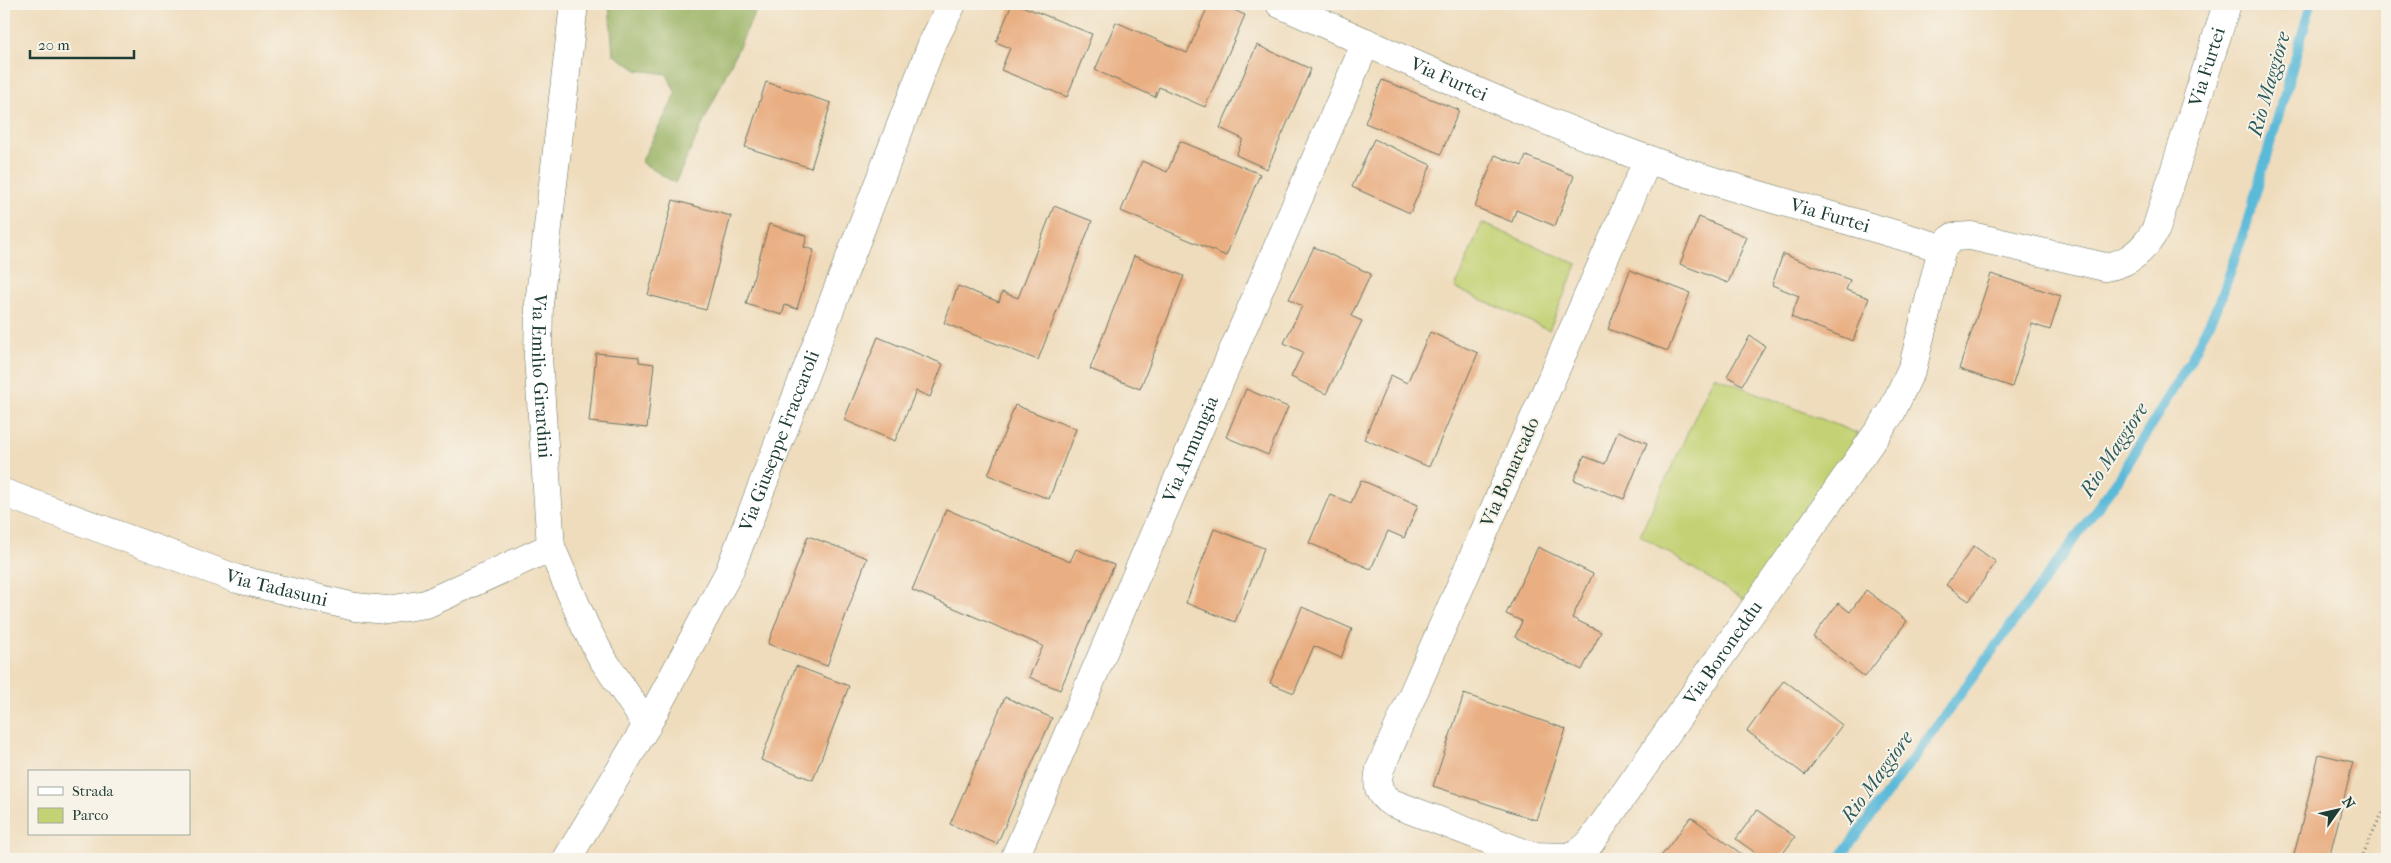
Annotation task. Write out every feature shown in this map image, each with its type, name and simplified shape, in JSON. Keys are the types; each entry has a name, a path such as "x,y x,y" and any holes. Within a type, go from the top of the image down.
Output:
{"street":[{"name":"Via Emilio Girardini","path":"574,4 539,313 538,357 551,547 585,626 607,665 647,725"},
{"name":"Via Giuseppe Fraccaroli","path":"567,859 647,725 729,572 932,44 952,4"},
{"name":"Via Furtei","path":"1280,4 1513,107 1648,159 1942,248 1954,237 1971,236 2105,267 2122,264 2139,252 2152,238 2160,220 2227,4"},
{"name":"Via Armungia","path":"1016,857 1366,42"},
{"name":"Via Bonarcado","path":"1378,787 1380,769 1648,159"},
{"name":"Via Boroneddu","path":"1378,787 1385,799 1392,803 1532,856 1567,857 1585,848 1898,402 1914,366 1942,248"},
{"name":"Via Tadasuni","path":"4,493 237,579 355,607 387,610 426,604 551,547"}],"path":[{"path":"2361,859 2379,819 2387,807"}],"green space":[{"path":"609,4 759,4 675,183 641,162 676,94 667,74 637,70 613,54"},
{"path":"1482,223 1577,264 1549,330 1455,288"},
{"path":"1714,376 1859,434 1747,602 1640,535"}],"building":[{"path":"1012,4 1017,4 1092,34 1067,97 1001,70 1010,48 996,42"},
{"path":"1209,4 1220,4 1245,15 1205,107 1159,87 1155,97 1095,70 1116,22 1187,53"},
{"path":"1257,45 1311,69 1267,169 1236,155 1243,139 1220,128"},
{"path":"1382,80 1459,110 1441,154 1365,123"},
{"path":"766,82 831,103 811,168 745,147"},
{"path":"1374,139 1431,165 1410,213 1352,187"},
{"path":"1180,141 1260,174 1226,256 1121,211 1142,161 1167,172"},
{"path":"1495,155 1522,166 1526,156 1574,176 1555,226 1516,210 1512,222 1475,207"},
{"path":"673,200 731,216 706,310 648,295"},
{"path":"1054,206 1092,221 1038,360 944,323 958,286 999,302 1002,292 1018,298"},
{"path":"1699,217 1747,237 1728,283 1680,264"},
{"path":"769,224 807,236 804,247 814,250 797,309 785,305 782,315 746,304"},
{"path":"1314,247 1371,274 1351,316 1362,321 1326,394 1291,377 1303,352 1284,343 1302,306 1289,299"},
{"path":"1783,254 1850,280 1846,290 1869,298 1853,341 1791,317 1799,296 1772,285"},
{"path":"1134,256 1184,276 1140,389 1090,369"},
{"path":"1630,270 1690,293 1668,351 1608,329"},
{"path":"1991,274 2061,296 2050,330 2032,324 2012,387 1959,369"},
{"path":"1430,332 1478,353 1429,467 1364,439 1391,375 1407,383"},
{"path":"1750,336 1765,346 1742,385 1727,376"},
{"path":"878,337 943,364 930,397 916,391 895,441 844,420"},
{"path":"596,353 639,357 639,362 654,364 647,428 589,422"},
{"path":"1246,389 1288,407 1268,455 1226,437"},
{"path":"1015,405 1076,429 1049,499 988,475"},
{"path":"1618,431 1647,443 1624,499 1574,480 1584,456 1605,464"},
{"path":"1361,480 1418,505 1404,538 1388,531 1371,569 1309,543 1330,494 1351,503"},
{"path":"946,509 1070,562 1076,549 1114,565 1060,690 1029,677 1043,646 912,590"},
{"path":"1214,529 1264,548 1235,622 1186,603"},
{"path":"808,536 867,558 827,666 768,644"},
{"path":"1974,546 1996,562 1969,601 1946,585"},
{"path":"1538,547 1593,574 1572,618 1601,632 1582,670 1515,637 1522,621 1506,614"},
{"path":"1866,590 1907,621 1865,677 1813,637 1838,603 1850,612"},
{"path":"1302,607 1352,629 1341,658 1314,646 1294,693 1270,683"},
{"path":"796,666 849,686 813,780 761,760"},
{"path":"1784,680 1842,725 1805,775 1747,731"},
{"path":"1464,694 1566,729 1536,820 1433,786"},
{"path":"1005,697 1052,718 997,844 950,824"},
{"path":"2319,754 2353,762 2329,859 2293,859"},
{"path":"1757,810 1795,837 1779,859 1764,859 1736,839"},
{"path":"1691,817 1743,855 1740,859 1659,859"}],"waterway":[{"name":"Rio Maggiore","path":"1839,859 2120,477 2190,361 2220,301 2246,226 2311,4"}]}
